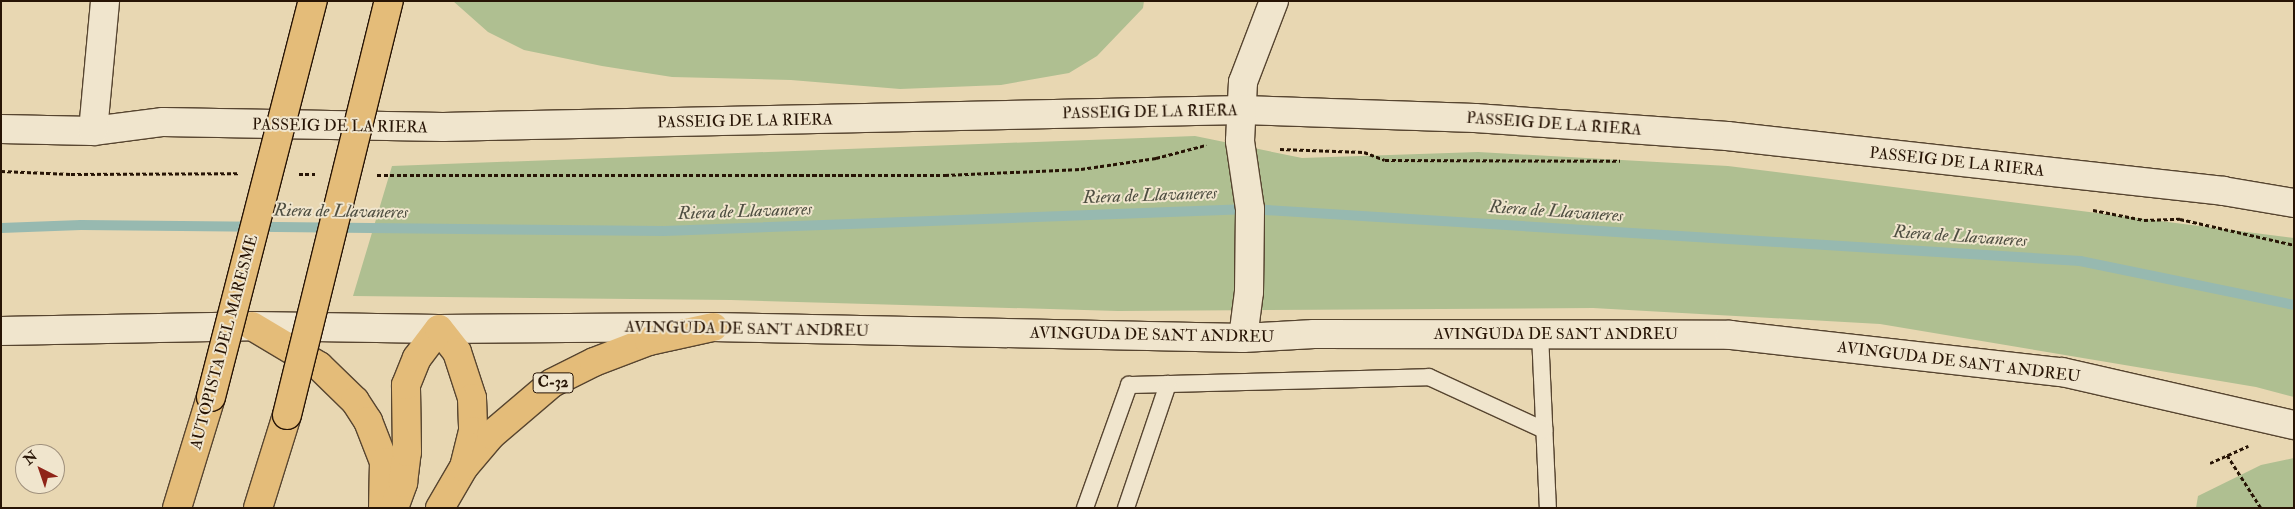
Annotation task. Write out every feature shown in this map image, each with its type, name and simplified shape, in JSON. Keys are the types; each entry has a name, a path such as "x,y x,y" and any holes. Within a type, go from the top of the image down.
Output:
{"highway":[{"name":"AUTOPISTA DEL MARESME","path":"176,508 211,397 313,1"},
{"path":"258,508 287,415 388,1"},
{"path":"252,326 319,366 355,401 368,421 384,462 383,508"},
{"name":"C-32","path":"440,508 464,467 515,411 552,383 594,362 649,342 713,327"},
{"path":"394,508 403,484 407,452 406,385 416,358 440,329"},
{"name":"C-32","path":"440,329 456,352 472,398 473,431 464,467"}],"street":[{"path":"93,131 105,1"},
{"path":"1243,338 1249,292 1250,209 1240,141 1243,82 1274,1"},
{"name":"PASSEIG DE LA RIERA","path":"1,129 93,131 163,122 443,128 1242,110 1475,118 1726,136 2223,191 2294,203"},
{"name":"AVINGUDA DE SANT ANDREU","path":"1,331 252,326 440,329 713,327 1243,338 1314,334 1730,335 2062,372 2294,424"}],"lane":[{"path":"1540,334 1548,508"},
{"path":"1085,508 1129,385 1429,377 1544,430"},
{"path":"1126,508 1168,384"}],"path":[{"path":"369,175 945,175 1081,169 1156,158 1206,145"},
{"path":"1280,148 1364,152 1385,160 1626,161"},
{"path":"1,171 71,174 241,173"},
{"path":"290,174 320,174"},
{"path":"2088,209 2144,220 2180,219 2294,245"},
{"path":"2227,456 2261,508"}],"green space":[{"path":"453,1 1144,1 1143,8 1097,56 1069,73 1001,85 900,89 791,80 672,77 602,66 524,50 488,32"},
{"path":"1195,136 1302,158 1478,152 1728,166 2294,238 2294,397 2256,387 1880,324 1593,308 1118,311 731,300 353,296 392,166"},
{"path":"2294,458 2294,508 2196,508 2198,496 2261,465"}],"waterway":[{"name":"Riera de Llavaneres","path":"1,228 81,225 664,231 1250,209 2080,261 2294,305"}]}
